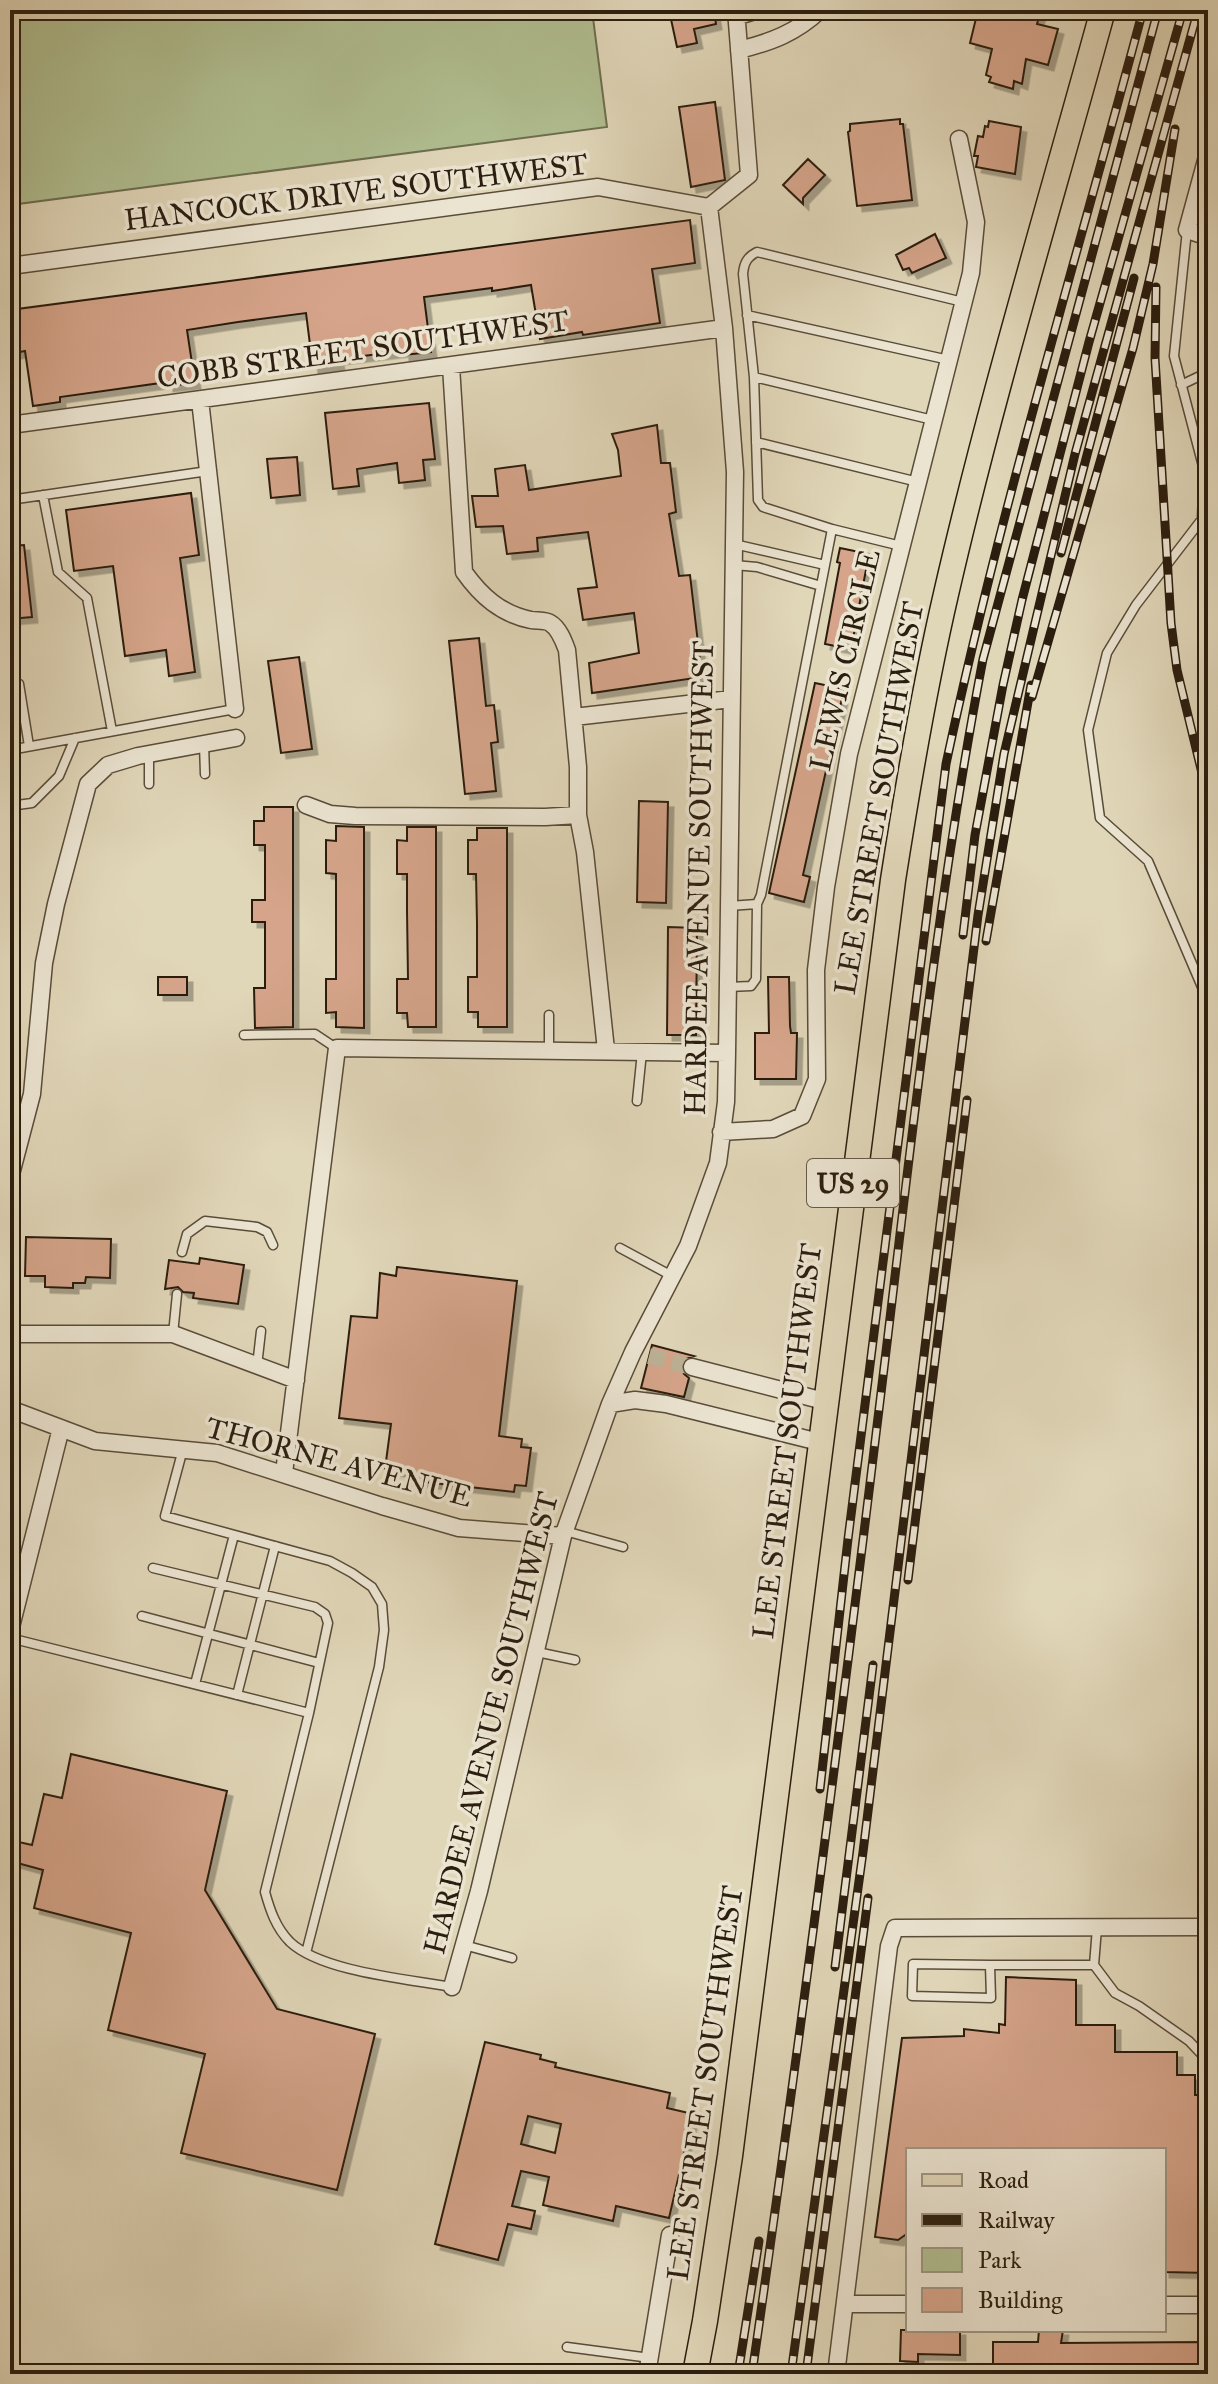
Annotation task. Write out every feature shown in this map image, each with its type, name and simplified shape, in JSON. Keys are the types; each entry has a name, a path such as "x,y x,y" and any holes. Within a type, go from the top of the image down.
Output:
{"main road":[{"name":"LEE STREET SOUTHWEST","path":"695,2374 730,2156 890,896 916,737 946,594 981,452 1103,10"}],"street":[{"path":"709,207 749,175 736,13 758,10"},
{"path":"739,50 773,42 795,30 820,10"},
{"name":"LEWIS CIRCLE","path":"721,1132 773,1129 802,1116 817,1079 816,970 826,887 849,754 971,273 976,222 959,139"},
{"path":"1208,153 1187,230 1208,237"},
{"name":"HANCOCK DRIVE SOUTHWEST","path":"10,266 598,187 709,207"},
{"name":"HARDEE AVENUE SOUTHWEST","path":"452,1987 564,1534 610,1404 641,1354 688,1246 718,1163 726,1102 735,472 724,328 709,207"},
{"name":"COBB STREET SOUTHWEST","path":"10,425 724,328"},
{"path":"451,366 464,572 476,590 492,603 511,614 550,622 567,650 574,717 578,815 585,852 606,1050"},
{"path":"200,400 235,709"},
{"path":"574,717 731,699"},
{"path":"10,1178 32,1094 44,963 56,904 88,784 108,765 236,738"},
{"path":"306,805 330,814 355,816 578,815"},
{"path":"284,1473 337,1048 727,1053"},
{"path":"20,1334 173,1334 296,1380"},
{"path":"692,1367 824,1401"},
{"path":"610,1404 635,1400 666,1404 819,1442"},
{"name":"THORNE AVENUE","path":"10,1409 95,1441 217,1453 459,1528 564,1534"},
{"path":"10,1631 61,1428"},
{"path":"836,2374 889,1946 895,1928 1208,1927"},
{"path":"649,2366 670,2235"},
{"path":"845,2304 906,2304"},
{"path":"1166,2305 1208,2305"}],"lane":[{"path":"1187,230 1174,356 1206,470 1205,521 1136,605 1107,653 1088,730 1100,818 1148,861 1208,1001"},
{"path":"901,546 832,529 763,507 758,500 754,377 744,265 750,255 757,252 963,302"},
{"path":"747,315 949,360"},
{"path":"1181,385 1204,374 1208,368"},
{"path":"754,377 934,420"},
{"path":"756,442 918,482"},
{"path":"10,500 209,471"},
{"path":"43,495 58,572 87,598 112,731"},
{"path":"728,987 751,986 756,979 757,904 832,529"},
{"path":"734,544 825,565"},
{"path":"733,565 757,567 821,586"},
{"path":"10,685 19,684 29,746"},
{"path":"10,750 235,709"},
{"path":"10,806 32,803 59,776 75,738"},
{"path":"204,744 205,774"},
{"path":"149,754 149,784"},
{"path":"729,906 757,904"},
{"path":"549,1015 549,1050"},
{"path":"244,1035 315,1034 337,1048"},
{"path":"637,1101 642,1051"},
{"path":"182,1252 187,1234 205,1221 257,1227 267,1232 273,1245"},
{"path":"620,1248 673,1276"},
{"path":"173,1334 177,1294"},
{"path":"257,1367 261,1331"},
{"path":"183,1448 165,1516 330,1561 372,1587 382,1604 384,1630 379,1667 306,1953"},
{"path":"564,1534 623,1547"},
{"path":"195,1684 234,1535"},
{"path":"237,1695 275,1546"},
{"path":"153,1568 315,1607 325,1614 328,1623 309,1713 265,1892 271,1916 290,1942 306,1953 338,1966 452,1987"},
{"path":"142,1616 319,1663"},
{"path":"10,1638 309,1713"},
{"path":"537,1652 575,1660"},
{"path":"1097,1927 1094,1965 1115,1993 1189,2041 1208,2061"},
{"path":"464,1945 512,1958"},
{"path":"990,1965 991,1998 912,1996 913,1964 1094,1965"},
{"path":"567,2347 649,2366"},
{"path":"219,2370 253,2371 258,2374"}],"green space":[{"path":"10,10 592,10 607,127 10,205"}],"building":[{"path":"669,10 714,10 716,24 694,29 697,43 677,47"},
{"path":"978,10 1041,10 1037,24 1058,29 1048,65 1026,59 1022,84 1014,81 1013,89 989,82 991,77 986,75 992,49 970,43"},
{"path":"715,102 725,180 691,187 679,107"},
{"path":"900,119 912,200 857,206 848,132 850,124"},
{"path":"989,121 1021,127 1015,174 976,167 978,156 974,156 978,136 983,137"},
{"path":"808,159 825,175 803,198 803,204 783,185"},
{"path":"690,220 695,263 652,269 660,323 540,339 531,285 424,297 431,352 404,355 404,351 338,359 339,365 313,368 306,313 238,322 187,330 195,383 168,386 168,382 60,397 60,402 33,406 25,351 10,354 10,310"},
{"path":"935,234 946,258 912,273 909,268 903,270 896,255"},
{"path":"429,403 435,459 423,460 425,480 399,483 397,463 357,469 359,486 333,489 325,413"},
{"path":"657,425 661,463 670,463 676,512 669,514 679,576 690,575 702,677 592,693 589,663 639,653 634,613 583,620 578,589 597,587 588,532 537,538 538,551 507,554 503,526 476,527 472,496 498,496 495,469 525,465 529,490 621,476 618,450 612,434"},
{"path":"297,457 300,495 271,498 267,459"},
{"path":"191,493 199,555 180,558 195,672 169,676 166,650 125,656 113,566 74,571 66,510"},
{"path":"24,545 32,617 10,619 10,546"},
{"path":"840,548 869,554 851,649 825,644"},
{"path":"479,638 486,706 494,705 498,742 491,743 496,791 465,794 449,641"},
{"path":"299,657 312,749 281,753 268,661"},
{"path":"815,683 844,689 803,875 810,877 804,902 769,893"},
{"path":"639,801 668,802 666,903 637,902"},
{"path":"264,807 293,807 293,1027 255,1028 254,988 265,988 265,922 252,922 252,900 265,900 265,845 254,845 254,821 264,821"},
{"path":"336,826 364,827 364,1028 336,1027 336,1012 326,1013 326,979 336,979 336,874 326,873 326,840 336,841"},
{"path":"407,827 436,827 436,1027 408,1027 407,1013 397,1013 397,979 408,979 407,874 397,874 397,840 407,841"},
{"path":"477,828 507,828 507,1027 478,1027 478,1012 468,1012 468,977 477,977 477,923 476,874 468,874 468,840 477,840"},
{"path":"668,927 697,928 696,1035 667,1035"},
{"path":"158,977 187,977 187,995 158,995"},
{"path":"768,977 789,977 791,1033 797,1033 796,1079 755,1079 755,1033 769,1033"},
{"path":"26,1237 111,1239 110,1278 86,1277 85,1283 73,1283 73,1288 45,1287 45,1276 25,1276"},
{"path":"200,1258 244,1265 238,1304 193,1298 194,1293 183,1292 178,1287 165,1289 169,1260 199,1264"},
{"path":"397,1267 517,1281 499,1436 522,1439 521,1447 531,1448 526,1486 515,1485 514,1492 406,1480 407,1472 385,1469 391,1424 339,1418 351,1316 377,1318 380,1273 396,1276"},
{"path":"652,1345 694,1356 685,1359 681,1365 689,1378 684,1397 641,1388"},
{"path":"71,1754 227,1791 205,1890 277,2009 375,2034 337,2190 181,2153 205,2054 108,2030 131,1933 34,1908 43,1870 10,1861 10,1840 32,1845 44,1794 62,1798"},
{"path":"1006,1977 1076,1980 1076,2025 1115,2025 1115,2052 1177,2052 1177,2075 1195,2075 1195,2095 1208,2095 1208,2273 1166,2272 1166,2148 906,2148 906,2234 898,2240 875,2237 902,2038 964,2036 964,2029 999,2033 999,2024 1005,2025"},
{"path":"485,2042 541,2055 540,2059 556,2063 555,2067 670,2093 667,2108 693,2114 669,2218 616,2206 613,2221 543,2205 549,2177 521,2171 512,2206 535,2211 531,2229 508,2224 498,2260 435,2244","holes":["528,2116 561,2124 555,2153 521,2144"]},
{"path":"901,2330 960,2332 960,2355 918,2354 918,2362 900,2361"},
{"path":"1039,2332 1063,2332 1061,2343 1206,2342 1206,2365 1059,2366 1058,2374 993,2374 993,2342 1038,2342"}],"tunnel":[{"path":"649,1356 692,1367"}],"railway":[{"path":"820,1789 848,1539 946,764 1014,480 1143,10"},
{"path":"752,2374 832,1787 923,1045 966,755 983,659 1158,10"},
{"path":"963,935 975,835 1022,600 1089,342 1183,10"},
{"path":"791,2374 863,1852 978,915 1004,754 1075,454 1198,10"},
{"path":"1032,697 1133,348 1153,264 1175,129"},
{"path":"1061,553 1134,278"},
{"path":"1156,287 1155,358 1171,623 1177,670 1208,798"},
{"path":"986,941 1031,685"},
{"path":"908,1580 967,1100"},
{"path":"835,1967 873,1665"},
{"path":"806,2374 868,1898"},
{"path":"738,2374 759,2241"}]}
